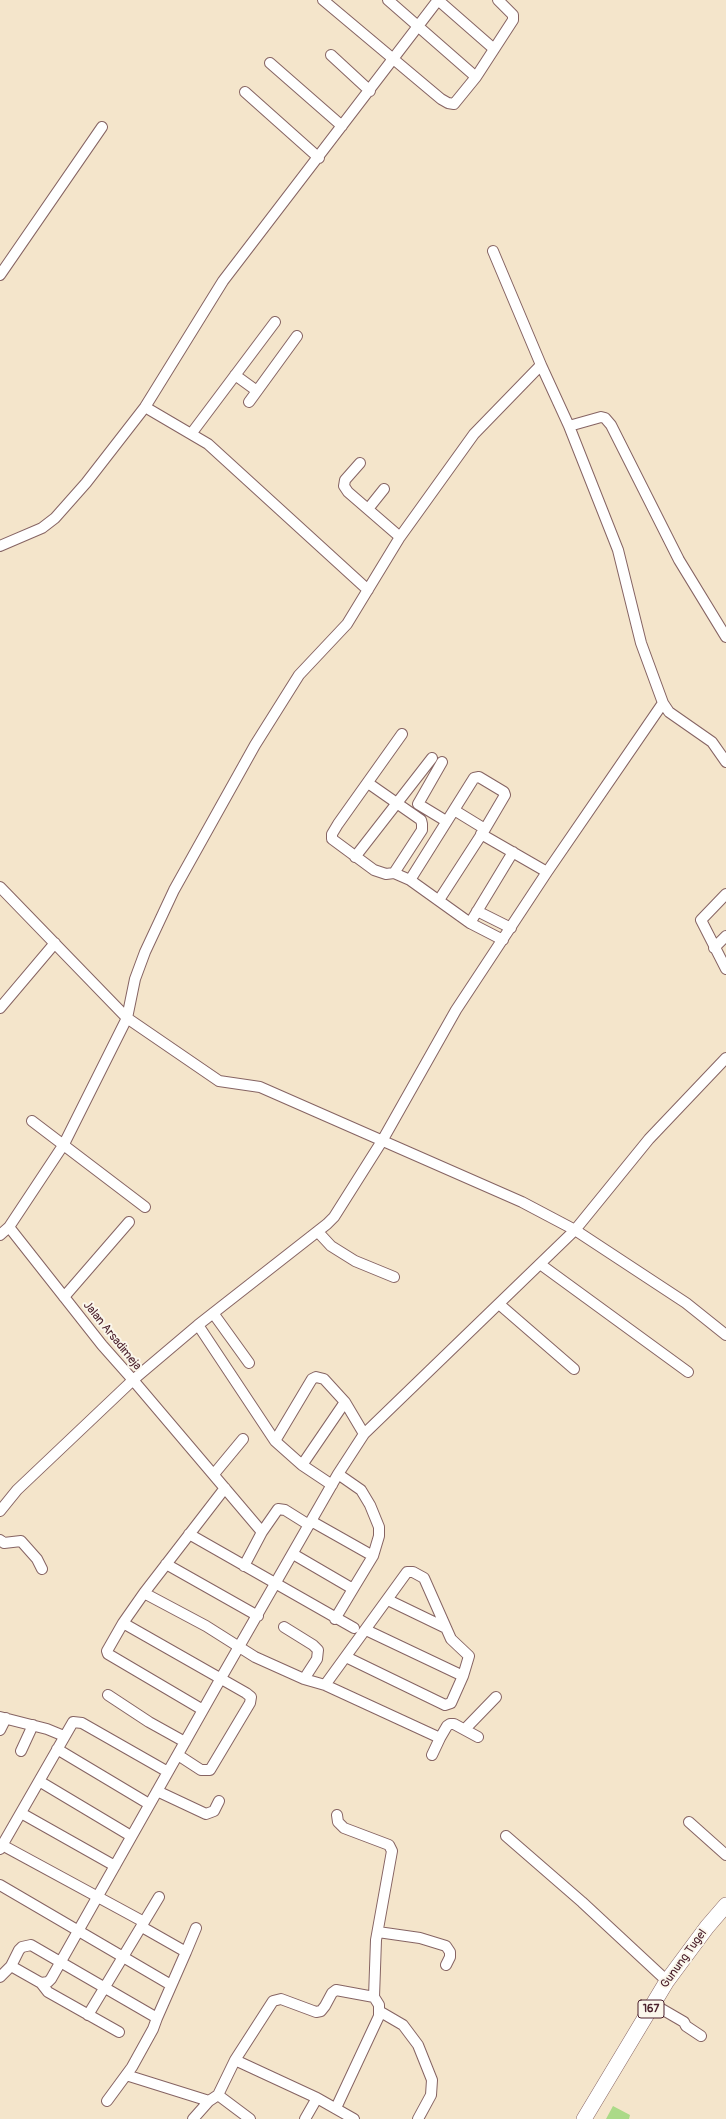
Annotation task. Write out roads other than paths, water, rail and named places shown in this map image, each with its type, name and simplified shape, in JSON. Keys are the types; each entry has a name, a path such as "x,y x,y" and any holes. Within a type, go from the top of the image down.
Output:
{"main road":[{"name":"Gunung Tugel","path":"584,2119 667,1981 726,1905"}],"street":[{"path":"323,0 448,103 454,104 476,77 514,17 511,12 498,0"},
{"path":"388,0 476,77"},
{"path":"0,546 42,528 55,518 86,483 145,406 223,281 319,158 438,0 494,50"},
{"path":"331,54 370,91"},
{"path":"270,63 342,126"},
{"path":"245,92 319,158"},
{"path":"0,275 102,127"},
{"path":"493,251 541,365 569,426 618,550 641,643 663,703 669,712 712,742 726,762"},
{"path":"191,434 275,322"},
{"path":"249,402 297,336"},
{"path":"0,1235 9,1226 64,1144 128,1018 135,979 145,952 174,890 210,822 255,745 299,675 347,624 400,537 474,434 541,365"},
{"path":"236,375 257,391"},
{"path":"145,406 208,444 368,590"},
{"path":"569,426 601,417 606,418 679,560 726,637"},
{"path":"360,463 345,480 344,486 348,492 400,537"},
{"path":"368,509 384,489"},
{"path":"262,1532 133,1380 213,1313 318,1232 339,1210 382,1142 456,1010 511,928 546,872 663,703"},
{"path":"402,734 338,824 331,838 355,857 379,872 394,873 410,880 470,922 503,940"},
{"path":"355,857 432,758"},
{"path":"442,762 418,804 446,821"},
{"path":"410,880 446,821 476,777 504,792 505,795 438,900"},
{"path":"368,783 421,820 423,827 394,873"},
{"path":"454,810 513,852 546,872"},
{"path":"470,922 513,852"},
{"path":"0,887 128,1018 219,1081 260,1087 382,1142 522,1202 575,1230 686,1303 726,1335"},
{"path":"726,894 702,920 714,948 726,969"},
{"path":"477,911 511,928"},
{"path":"714,948 726,936"},
{"path":"0,1008 55,943"},
{"path":"41,1983 48,1982 78,1932 149,1804 276,1585 338,1474 364,1434 575,1230 649,1139 726,1058"},
{"path":"32,1121 146,1206"},
{"path":"64,1297 129,1222"},
{"name":"Jalan Arsadimeja","path":"0,1511 17,1490 133,1380 102,1345 9,1226"},
{"path":"318,1232 331,1246 355,1261 394,1277"},
{"path":"540,1264 688,1372"},
{"path":"499,1304 574,1369"},
{"path":"213,1313 249,1363"},
{"path":"198,1325 275,1441 302,1465 332,1485"},
{"path":"275,1441 312,1379 320,1377 345,1402 364,1434"},
{"path":"302,1465 345,1402"},
{"path":"214,1474 243,1439"},
{"path":"336,1619 373,1556 379,1536 379,1527 370,1505 361,1490 338,1474"},
{"path":"203,1710 108,1654 107,1651 123,1622 225,1488"},
{"path":"244,1566 262,1532 278,1509 285,1510 373,1556"},
{"path":"189,1534 276,1585 354,1628"},
{"path":"0,1540 4,1543 21,1541 37,1559 42,1569"},
{"path":"293,1554 353,1589"},
{"path":"166,1564 258,1616"},
{"path":"326,1685 346,1657 388,1600 407,1572 419,1574 427,1583 451,1638 469,1656 463,1676 451,1703 445,1705 346,1657"},
{"path":"144,1593 206,1626 239,1648 304,1679 326,1685 440,1738"},
{"path":"388,1600 446,1628"},
{"path":"123,1622 249,1695 250,1703 210,1770 201,1770 178,1755"},
{"path":"284,1627 313,1645 318,1650 318,1656 304,1679"},
{"path":"366,1630 463,1676"},
{"path":"108,1695 149,1722 185,1742"},
{"path":"464,1729 496,1697"},
{"path":"0,1730 3,1717 33,1725 64,1736"},
{"path":"168,1772 78,1722 71,1724 1,1847 98,1897 186,1952"},
{"path":"432,1755 446,1726 450,1724 464,1729 478,1737"},
{"path":"21,1751 33,1725"},
{"path":"57,1749 149,1804"},
{"path":"39,1781 131,1836"},
{"path":"157,1791 206,1814 214,1811 218,1801"},
{"path":"21,1813 115,1866"},
{"path":"336,2108 375,2028 379,2011 379,2005 374,1997 378,1932 392,1849 389,1845 344,1828 338,1822 337,1815"},
{"path":"689,1822 726,1854"},
{"path":"506,1836 582,1902 667,1981"},
{"path":"0,1885 171,1985"},
{"path":"88,2015 159,1896"},
{"path":"107,2101 126,2075 144,2046 196,1928"},
{"path":"378,1932 420,1938 446,1946 450,1952 450,1958 446,1965"},
{"path":"0,1977 11,1966 19,1950 27,1945 36,1947 157,2018"},
{"path":"11,1966 41,1983 45,1990 118,2032"},
{"path":"193,2119 213,2098 235,2060 273,2001 281,2000 316,2012 321,2011 332,1993 336,1990 374,1997"},
{"path":"653,2004 684,2022 686,2026 701,2036"},
{"path":"379,2011 403,2025 418,2045 432,2080 431,2095 418,2119"},
{"path":"235,2060 317,2098 354,2119"},
{"path":"126,2075 213,2098 250,2119"},
{"path":"305,2119 317,2098"}]}
